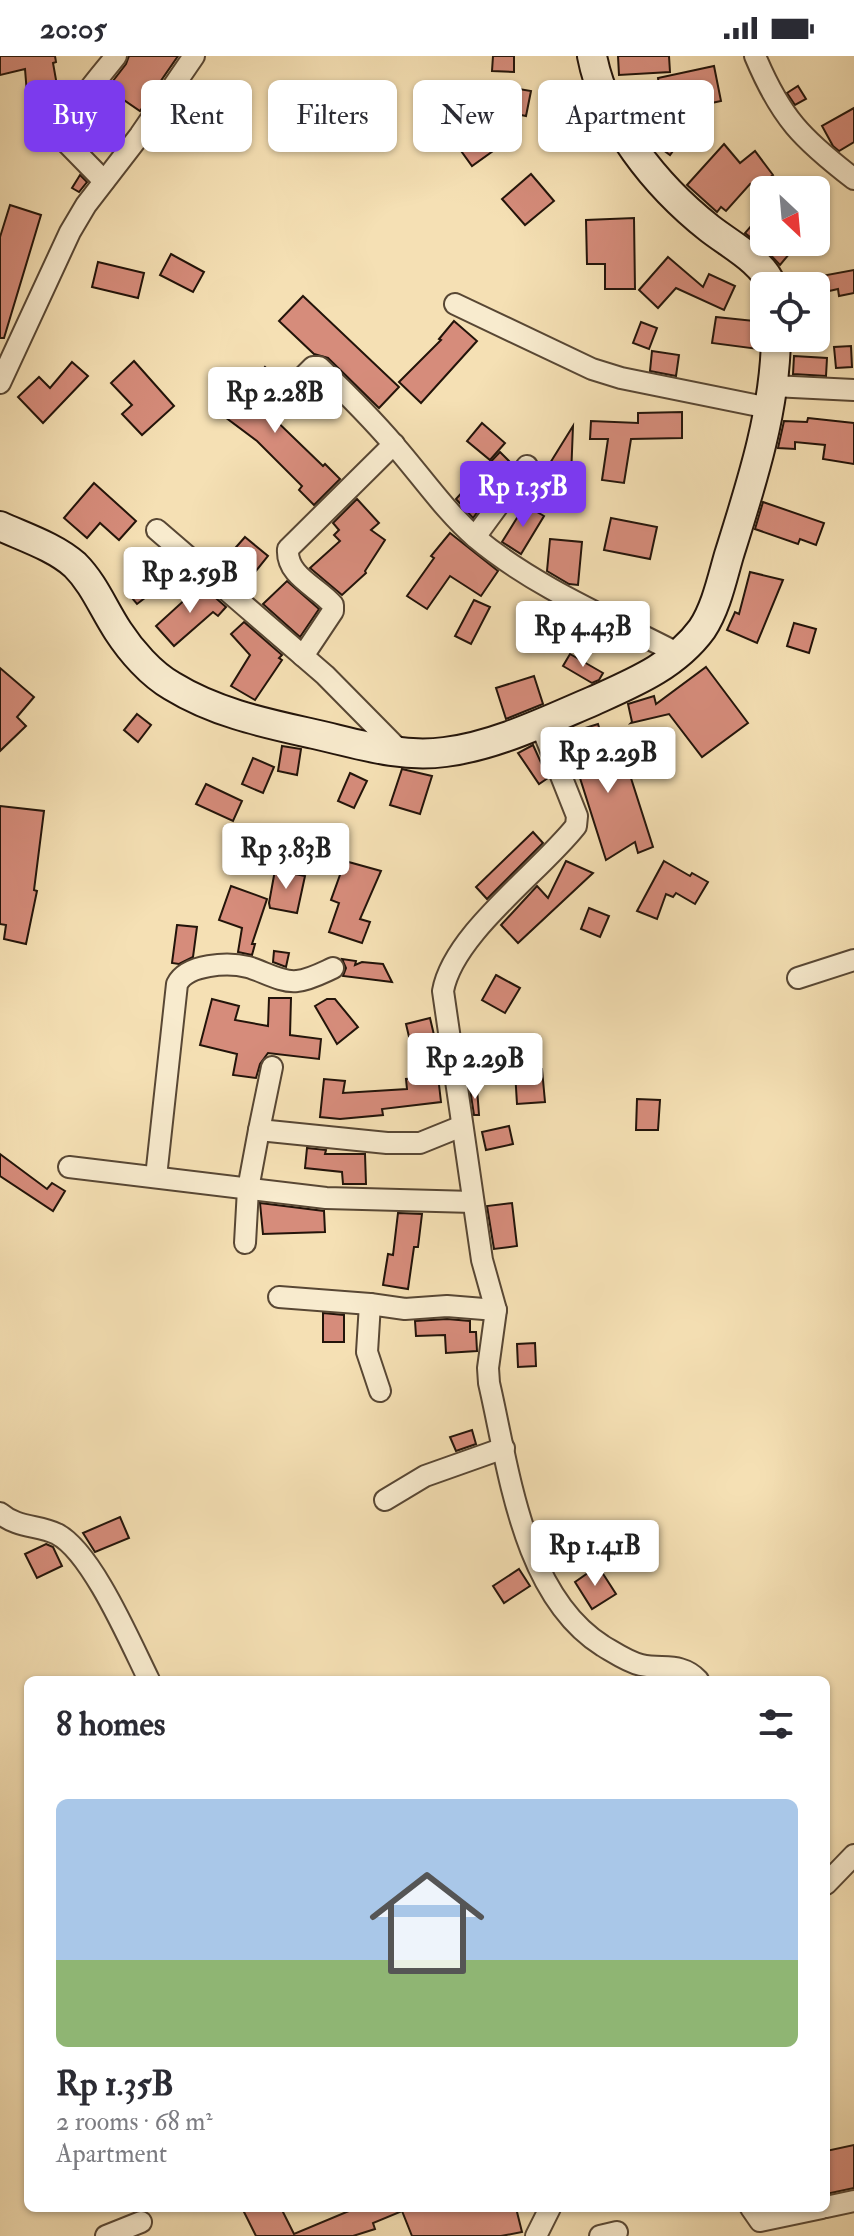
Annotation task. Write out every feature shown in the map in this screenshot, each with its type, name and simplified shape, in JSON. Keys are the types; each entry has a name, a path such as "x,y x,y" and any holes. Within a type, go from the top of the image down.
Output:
{"street":[{"path":"104,181 65,141 64,130 116,56"},
{"path":"0,383 70,232 194,56"},
{"path":"592,56 605,100 643,162 699,219 762,272"},
{"path":"755,56 771,94 795,129 854,179"},
{"path":"455,304 592,369 621,378 771,397 854,390"},
{"path":"0,526 73,564 90,583 119,633 143,662 170,685 205,703 248,718 402,753 449,752 540,723 646,678 702,628 715,602 750,487 771,397 775,352"},
{"path":"280,400 313,367 319,367 394,444 441,502 475,537 567,596 677,653"},
{"path":"303,656 333,611 333,605 293,570 287,559 288,549 394,444"},
{"path":"475,537 527,466"},
{"path":"157,530 303,656 402,753"},
{"path":"540,723 577,816 576,826 460,951 445,976 443,991 486,1281 496,1310 488,1368 518,1511 530,1546 558,1602 595,1641 619,1656 642,1665 677,1666 692,1676"},
{"path":"798,978 854,960"},
{"path":"156,1177 180,977 192,970 245,966 295,982 333,968"},
{"path":"245,1243 248,1189 272,1067"},
{"path":"259,1130 387,1143 420,1143 462,1126"},
{"path":"69,1167 326,1198 473,1202"},
{"path":"279,1297 405,1309 447,1306 496,1310"},
{"path":"370,1304 367,1352 380,1391"},
{"path":"385,1500 425,1476 504,1448"},
{"path":"0,1513 22,1525 58,1535 86,1559 147,1676"},
{"path":"830,1880 854,1855"},
{"path":"830,2207 854,2201"},
{"path":"536,2236 548,2212"},
{"path":"754,2212 760,2221 804,2212"},
{"path":"106,2236 141,2222"}],"building":[{"path":"0,56 55,56 56,80 26,80 25,69 0,75"},
{"path":"129,56 178,56 161,80 141,80 140,111 125,101 125,80 114,80"},
{"path":"493,56 514,56 514,72 492,71"},
{"path":"618,56 669,56 670,72 619,75"},
{"path":"714,66 721,101 714,102 714,80 658,78"},
{"path":"798,86 806,99 795,105 787,93"},
{"path":"522,90 531,91 526,116 522,115"},
{"path":"854,108 854,142 839,151 822,126"},
{"path":"724,144 740,163 755,151 773,175 750,176 750,184 726,211 721,207 717,212 687,185"},
{"path":"462,152 492,152 472,166"},
{"path":"531,174 554,201 525,225 502,199"},
{"path":"80,175 87,182 79,192 72,188"},
{"path":"10,205 41,215 4,338 0,338 0,237"},
{"path":"634,218 635,289 605,289 605,264 587,264 586,220"},
{"path":"171,254 204,272 193,292 160,275"},
{"path":"772,256 787,256 780,265"},
{"path":"668,257 703,287 709,274 735,286 724,310 676,288 658,308 639,290"},
{"path":"98,262 144,273 138,298 92,287"},
{"path":"854,270 854,293 839,296 838,289 830,291 830,274"},
{"path":"303,296 399,387 379,408 328,358 314,354 279,321"},
{"path":"716,317 750,321 750,348 712,343"},
{"path":"454,321 477,341 421,403 399,382 441,340"},
{"path":"641,322 657,328 649,349 633,343"},
{"path":"851,346 852,367 836,368 834,347"},
{"path":"652,351 679,355 676,376 650,371"},
{"path":"794,356 827,358 826,376 793,374"},
{"path":"134,361 174,406 142,435 122,414 132,405 111,383"},
{"path":"72,362 88,376 43,423 18,397 39,377 50,388"},
{"path":"265,367 281,380 268,396 269,407 266,411 340,479 314,505 299,490 302,486 257,441 213,408 231,385 243,394"},
{"path":"682,412 682,438 631,439 624,483 602,480 608,439 590,439 591,421 638,423 638,413"},
{"path":"808,418 854,423 854,464 823,459 825,445 795,442 795,449 778,448 784,421 807,422"},
{"path":"482,423 505,443 490,460 467,441"},
{"path":"573,426 571,477 542,476"},
{"path":"500,452 512,464 504,475 479,474"},
{"path":"476,477 495,488 473,518 456,499"},
{"path":"94,483 136,521 119,540 100,523 87,538 64,518"},
{"path":"357,499 379,523 371,530 385,540 366,573 342,595 310,568 340,541 334,535 339,530 333,523"},
{"path":"763,502 824,523 816,545 800,539 798,544 755,529"},
{"path":"525,505 544,516 521,554 502,542"},
{"path":"611,518 657,527 650,559 604,550"},
{"path":"450,533 498,571 481,596 450,576 427,609 407,596 434,558 431,556"},
{"path":"245,537 268,556 243,587 221,568 233,557 230,554"},
{"path":"550,539 582,542 578,585 569,584 547,571"},
{"path":"750,572 783,580 757,643 727,630 735,612 739,614"},
{"path":"143,577 154,591 137,604 126,591"},
{"path":"287,581 319,609 300,637 263,604"},
{"path":"201,585 226,607 218,616 213,612 174,646 156,626"},
{"path":"474,600 490,607 471,644 455,636"},
{"path":"244,622 282,655 279,658 282,660 255,700 231,686 250,655 231,634"},
{"path":"794,623 816,629 809,653 787,646"},
{"path":"570,654 603,673 599,680 592,683 563,666"},
{"path":"706,667 748,723 702,757 669,714 631,723 628,704 654,696 656,704"},
{"path":"0,668 34,697 17,717 26,726 0,751"},
{"path":"534,676 543,704 506,719 496,688"},
{"path":"137,714 151,725 138,742 124,730"},
{"path":"598,724 614,776 629,772 653,847 638,853 635,842 606,860 566,734"},
{"path":"533,745 548,778 539,784 518,753"},
{"path":"282,746 301,749 297,775 278,771"},
{"path":"253,758 274,767 263,793 242,784"},
{"path":"402,769 432,776 420,814 390,805"},
{"path":"350,773 367,781 354,808 338,801"},
{"path":"206,784 242,801 233,821 196,804"},
{"path":"0,806 44,811 34,890 37,891 26,944 4,939 6,925 0,924"},
{"path":"533,832 543,843 487,899 476,887"},
{"path":"345,861 381,871 360,919 370,922 362,943 329,932 339,903 331,900"},
{"path":"566,861 593,873 518,943 501,925 537,886 548,898"},
{"path":"664,861 708,882 695,904 676,893 673,897 666,894 657,919 637,911"},
{"path":"275,870 305,876 297,913 270,908"},
{"path":"231,886 267,899 252,944 255,944 252,955 238,952 242,928 219,920"},
{"path":"589,908 609,916 600,937 581,929"},
{"path":"177,925 197,927 193,957 179,964 172,963"},
{"path":"274,951 289,953 286,967 273,962"},
{"path":"342,959 356,961 355,965 362,962 383,964 392,982 343,976 346,968"},
{"path":"496,975 520,988 505,1013 482,1000"},
{"path":"269,998 291,998 290,1035 321,1039 319,1059 268,1053 260,1064 256,1078 233,1075 237,1054 200,1045 212,999 239,1006 235,1020 268,1026"},
{"path":"327,999 335,999 358,1027 337,1044 315,1006"},
{"path":"430,1018 434,1035 410,1041 406,1024"},
{"path":"542,1069 545,1102 517,1104 515,1071"},
{"path":"438,1076 441,1102 382,1109 383,1115 340,1119 320,1117 324,1079 345,1081 343,1093 407,1089 406,1079"},
{"path":"477,1088 479,1115 474,1115 470,1089"},
{"path":"637,1099 660,1100 658,1130 636,1130"},
{"path":"509,1126 513,1144 486,1150 482,1132"},
{"path":"307,1148 326,1150 325,1154 365,1154 366,1184 343,1184 342,1172 305,1168"},
{"path":"0,1154 47,1189 52,1183 65,1191 53,1211 0,1176"},
{"path":"260,1203 324,1211 325,1232 263,1234"},
{"path":"512,1203 517,1246 494,1249 487,1206"},
{"path":"398,1213 422,1214 408,1289 383,1285 388,1254 393,1255"},
{"path":"323,1313 344,1315 344,1342 323,1342"},
{"path":"415,1321 470,1321 470,1332 476,1332 477,1351 446,1353 445,1335 416,1336"},
{"path":"535,1343 536,1366 518,1367 517,1344"},
{"path":"472,1430 476,1444 456,1451 450,1437"},
{"path":"120,1517 129,1538 95,1552 83,1533"},
{"path":"46,1544 53,1547 62,1566 37,1578 25,1554"},
{"path":"598,1566 616,1594 592,1609 575,1582"},
{"path":"519,1569 530,1586 504,1603 493,1586"},
{"path":"854,2145 854,2188 830,2193 830,2150"},
{"path":"244,2212 283,2212 294,2234 346,2212 400,2212 373,2223 375,2229 353,2236 256,2236"},
{"path":"402,2212 517,2212 522,2232 501,2236 412,2236"}]}
